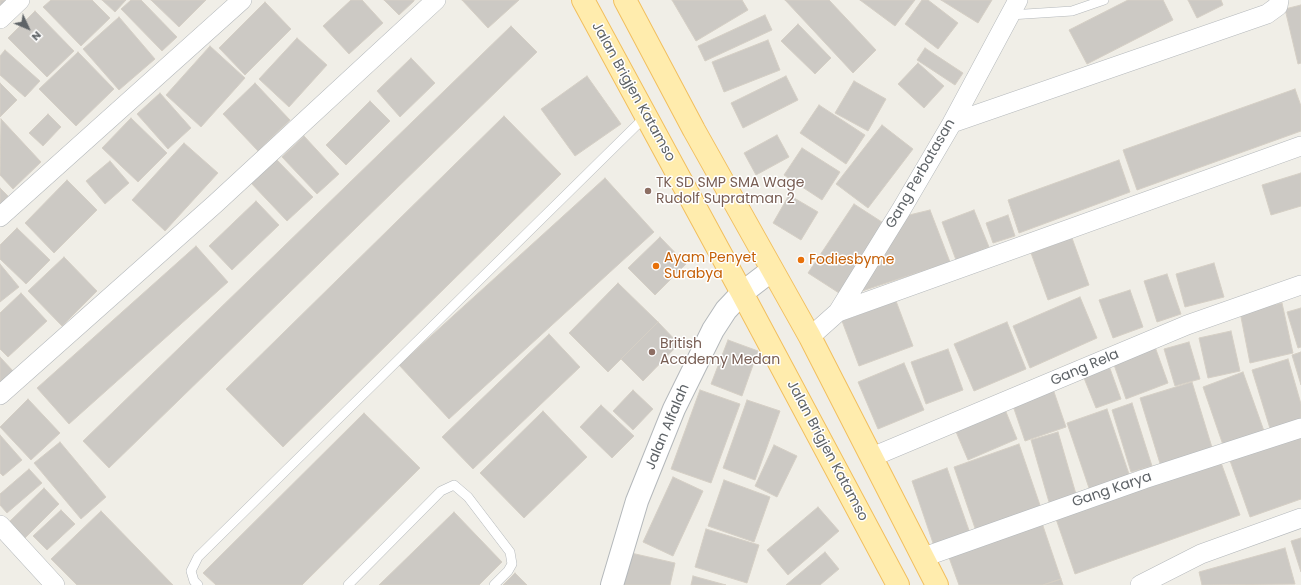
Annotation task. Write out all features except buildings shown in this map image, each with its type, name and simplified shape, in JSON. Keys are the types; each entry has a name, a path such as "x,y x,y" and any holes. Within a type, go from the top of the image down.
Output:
{"main road":[{"name":"Jalan Brigjen Katamso","path":"583,0 898,585"},
{"path":"625,0 810,337 937,585"}],"street":[{"path":"0,18 20,0"},
{"path":"0,217 242,0"},
{"path":"0,395 215,204 436,0"},
{"path":"952,123 1267,14 1278,6 1279,0"},
{"name":"Gang Perbatasan","path":"810,337 838,312 901,210 952,123 1014,7"},
{"path":"838,312 1301,146"},
{"name":"Jalan Alfalah","path":"612,585 637,501 674,409 714,330 726,310 742,293 772,270"},
{"name":"Gang Rela","path":"872,457 1187,325 1301,285"},
{"name":"Gang Karya","path":"924,557 1144,479 1301,428"},
{"path":"1140,585 1201,554 1301,518"},
{"path":"0,525 56,585"}],"lane":[{"path":"1014,7 1072,11 1104,0"},
{"path":"198,585 194,581 191,571 198,556 646,116"},
{"path":"348,585 440,491 454,486 468,497 510,552 512,564 508,572 494,585"}],"place":[{"name":"TK SD SMP SMA Wage Rudolf Supratman 2","path":"648,191"},
{"name":"Fodiesbyme","path":"801,260"},
{"name":"Ayam Penyet Surabya","path":"656,266"},
{"name":"British Academy Medan","path":"652,352"}]}
